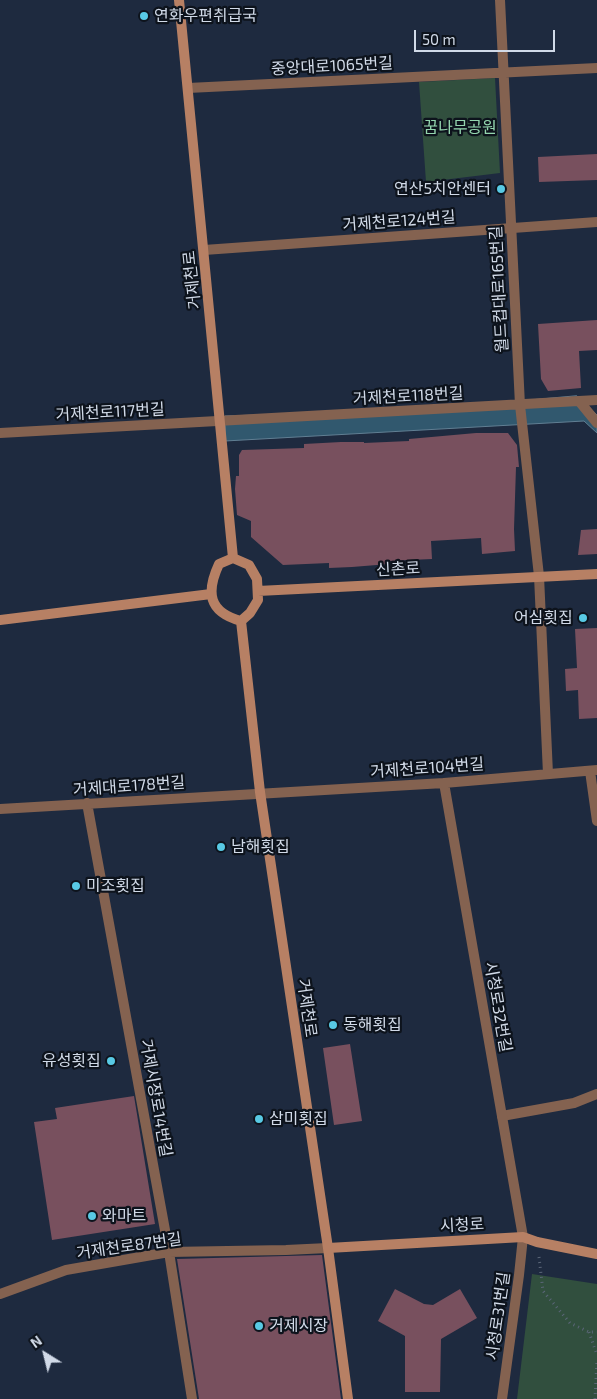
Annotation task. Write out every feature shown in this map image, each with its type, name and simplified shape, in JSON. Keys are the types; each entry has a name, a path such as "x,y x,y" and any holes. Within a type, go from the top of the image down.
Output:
{"main road":[{"name":"거제천로","path":"179,0 233,558"},
{"path":"233,558 249,565 257,579 258,591 258,600 250,613 241,621 228,618 216,607 211,594 212,579 219,564 233,558"},
{"name":"신촌로","path":"258,591 597,574"},
{"path":"0,620 211,594"},
{"name":"거제천로","path":"241,621 260,792 328,1248 348,1399"},
{"name":"시청로","path":"328,1248 523,1237 537,1242 597,1254"}],"street":[{"name":"월드컵대로165번길","path":"500,0 520,405 539,576"},
{"name":"중앙대로1065번길","path":"188,88 597,68"},
{"name":"거제천로124번길","path":"204,250 597,222"},
{"name":"거제천로118번길","path":"221,421 597,400"},
{"path":"579,401 597,423"},
{"name":"거제천로117번길","path":"0,434 221,421"},
{"path":"539,576 548,774"},
{"path":"593,771 597,821"},
{"name":"거제천로104번길","path":"260,792 444,783 593,771"},
{"name":"시청로32번길","path":"444,783 523,1237"},
{"name":"거제대로178번길","path":"0,809 260,792"},
{"name":"거제시장로14번길","path":"87,803 169,1252 192,1399"},
{"path":"502,1116 574,1103 597,1094"},
{"name":"시청로31번길","path":"502,1399 520,1275 523,1237"},
{"name":"거제천로87번길","path":"0,1294 66,1270 169,1252 328,1248"}],"path":[{"path":"537,1242 543,1291 570,1323 589,1332 597,1332"},
{"path":"589,1332 597,1355"},
{"path":"595,1399 597,1360"}],"green space":[{"name":"꿈나무공원","path":"495,78 500,173 426,182 419,82"},
{"path":"532,1274 597,1284 597,1399 517,1399"}],"water":[{"path":"577,396 597,415 597,433 584,421 225,441 225,416 419,410"}],"building":[{"path":"597,154 597,180 539,182 538,157"},
{"path":"597,320 597,350 579,351 581,388 548,391 541,379 538,324"},
{"path":"476,433 508,433 517,445 519,467 516,467 515,551 482,554 481,538 431,541 432,559 388,561 389,564 329,568 329,563 283,565 251,537 251,521 237,515 236,476 239,476 239,455 242,450 304,448 304,444 341,442 409,441 409,439"},
{"path":"597,529 597,554 578,555 581,530"},
{"path":"597,628 597,718 579,719 578,690 566,691 565,669 577,668 575,629"},
{"path":"350,1044 362,1121 334,1125 323,1048"},
{"path":"134,1096 155,1224 52,1240 34,1122 57,1119 55,1108"},
{"name":"거제시장","path":"322,1255 341,1399 199,1399 177,1259"},
{"path":"395,1289 424,1304 433,1305 460,1289 477,1318 441,1339 440,1392 405,1392 405,1336 378,1321"}],"place":[{"name":"연화우편취급국","path":"144,16"},
{"name":"연산5치안센터","path":"501,189"},
{"name":"어심횟집","path":"583,618"},
{"name":"남해횟집","path":"221,847"},
{"name":"미조횟집","path":"76,886"},
{"name":"동해횟집","path":"333,1025"},
{"name":"유성횟집","path":"111,1061"},
{"name":"삼미횟집","path":"259,1119"},
{"name":"와마트","path":"92,1216"},
{"name":"거제시장","path":"259,1326"}]}
